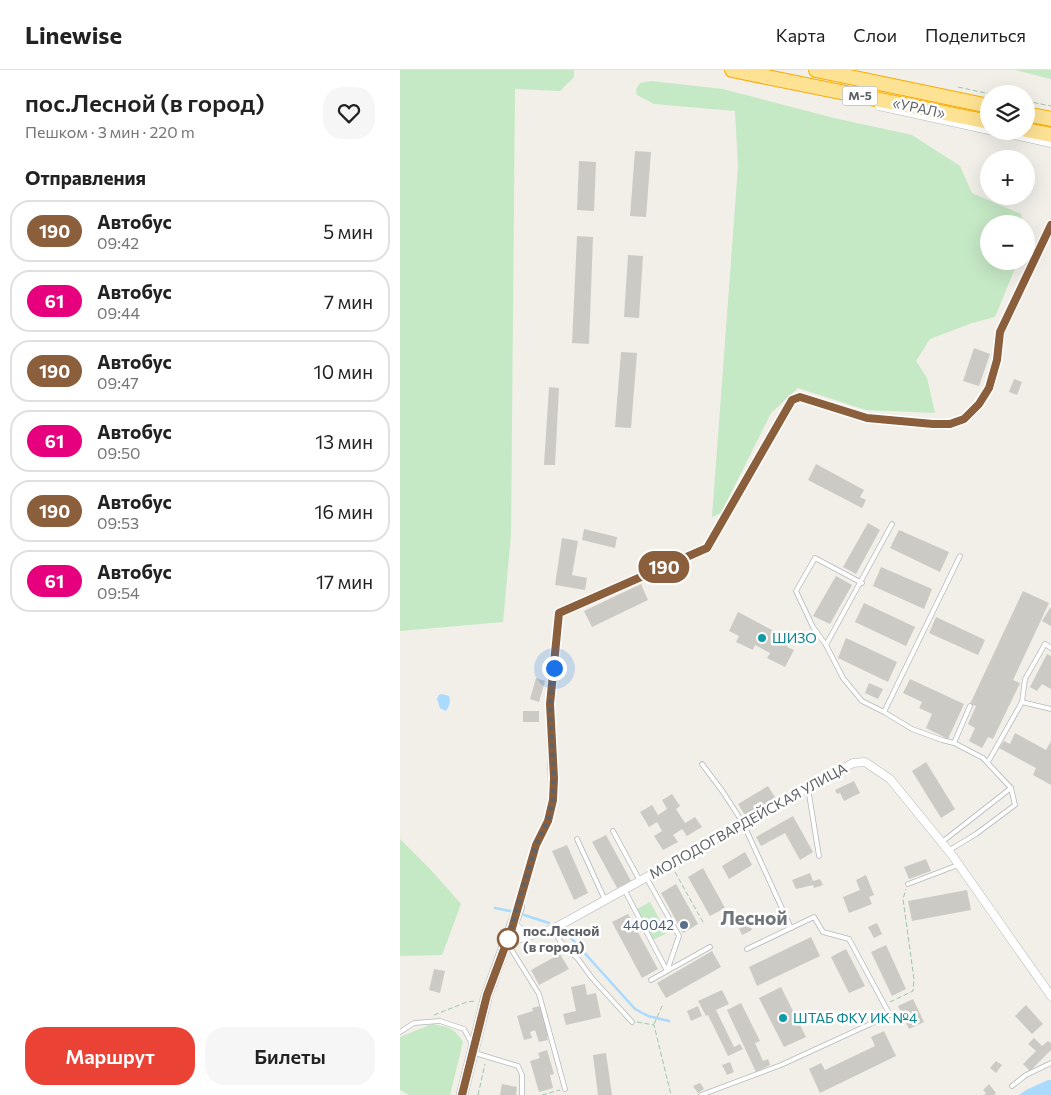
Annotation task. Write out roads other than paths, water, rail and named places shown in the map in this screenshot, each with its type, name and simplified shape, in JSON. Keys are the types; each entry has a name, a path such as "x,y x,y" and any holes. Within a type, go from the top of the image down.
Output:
{"highway":[{"name":"«УРАЛ»","path":"732,70 980,120"},
{"name":"«УРАЛ»","path":"816,70 980,104"},
{"path":"1035,116 1051,119"},
{"path":"1035,132 1051,135"}],"street":[{"path":"795,83 891,109 980,128"},
{"path":"1035,140 1051,143"},
{"path":"462,1095 486,999 512,928 536,845 548,821 553,800 554,778 550,704 559,613 707,548 792,400 800,397 867,418 933,424 950,424 964,419 979,404 989,388 997,360 1000,332 1051,225"},
{"name":"МОЛОДОГВАРДЕЙСКАЯ УЛИЦА","path":"507,942 553,929 853,763 865,762 890,779 948,851 1051,996"},
{"path":"512,928 518,928 522,932 520,938"}],"lane":[{"path":"826,645 862,583 892,524"},
{"path":"884,712 960,556"},
{"path":"862,583 815,558 796,591 813,627 826,645 843,678 862,701 912,729 954,743 988,762 1011,788 1015,805 976,834 948,851"},
{"path":"988,762 1022,702 1025,679 1044,644 1051,648"},
{"path":"1022,702 1051,709"},
{"path":"954,743 970,706"},
{"path":"702,764 723,792 743,824 791,928"},
{"path":"808,788 819,856"},
{"path":"941,843 1011,788"},
{"path":"613,831 679,936 667,971"},
{"path":"577,839 605,900"},
{"path":"908,884 958,864"},
{"path":"624,889 667,971"},
{"path":"701,1095 780,1065 890,1015 848,939 823,932 814,917 747,949"},
{"path":"553,929 560,941 632,1022"},
{"path":"507,942 539,994 565,1089"},
{"path":"651,980 710,948"},
{"path":"400,1032 414,1023 440,1021 464,1029 470,1038 473,1051 518,1066 522,1075 522,1095"},
{"path":"1012,1086 1026,1075 1051,1063"}],"water":[{"path":"442,694 450,698 446,711 440,708 437,699"},
{"path":"1051,1080 1051,1095 1019,1095 1026,1090"}],"waterway":[{"path":"495,908 510,911"},
{"path":"524,915 549,923"},
{"path":"563,929 635,1009 648,1016 669,1021"}],"place":[{"name":"ШИЗО","path":"762,638"},
{"name":"440042","path":"684,925"},
{"name":"пос.Лесной (в город)","path":"508,939"},
{"name":"ШТАБ ФКУ ИК №4","path":"783,1018"}],"district":[{"name":"Лесной","path":"754,918"}]}
